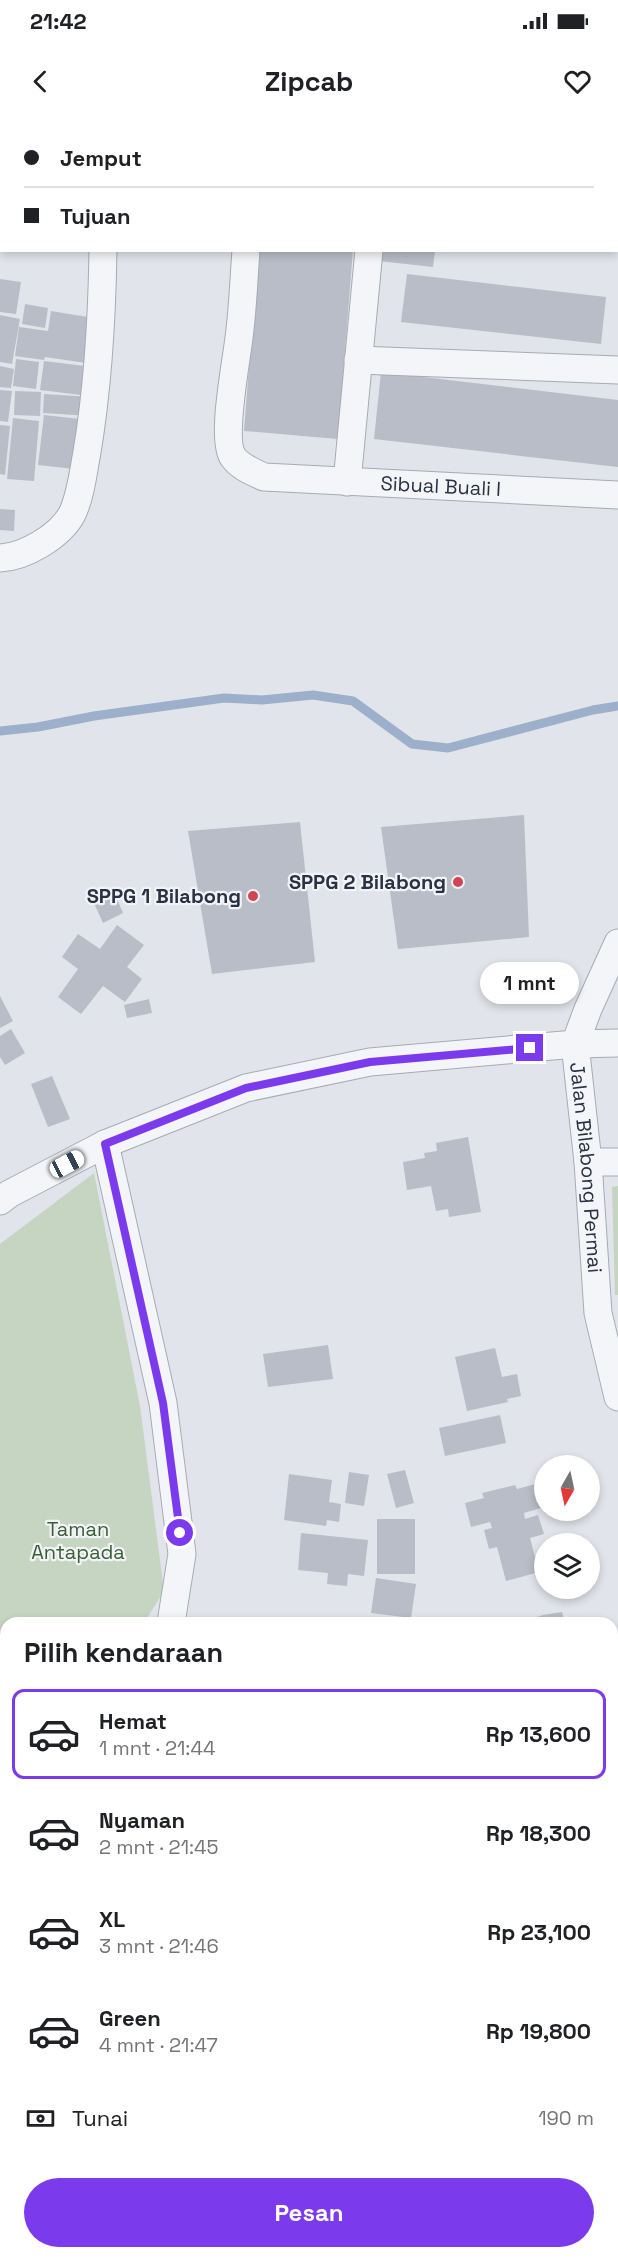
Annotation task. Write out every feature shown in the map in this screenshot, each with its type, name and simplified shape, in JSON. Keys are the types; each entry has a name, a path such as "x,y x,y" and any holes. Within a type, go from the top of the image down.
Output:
{"street":[{"path":"0,558 8,558 46,543 71,516 80,492 92,421 102,293 102,252"},
{"name":"Sibual Buali I","path":"246,252 240,329 231,400 229,446 233,457 245,468 264,477 618,495"},
{"path":"347,482 369,252"},
{"path":"358,360 618,370"},
{"name":"Jalan Bilabong Permai","path":"618,943 588,1010 576,1044 588,1162 618,1397"},
{"path":"0,1201 9,1194 105,1144 246,1088 370,1062 576,1044 618,1043"},
{"path":"105,1144 163,1403 182,1554 172,1617"},
{"path":"588,1162 618,1162"}],"green space":[{"name":"Taman Antapada","path":"94,1173 140,1406 164,1591 148,1617 0,1617 0,1244"},
{"path":"618,1186 618,1295 615,1295 612,1187"}],"building":[{"path":"258,252 353,252 338,439 244,431"},
{"path":"380,252 435,252 433,267 379,261"},
{"path":"407,274 606,297 601,344 401,322"},
{"path":"0,279 21,282 16,314 0,312"},
{"path":"25,304 48,308 45,328 22,324"},
{"path":"51,311 100,319 93,364 45,357 44,360 15,356 19,327 48,331"},
{"path":"0,315 20,319 12,364 0,362"},
{"path":"16,359 39,362 36,389 13,386"},
{"path":"44,361 85,366 81,395 40,390"},
{"path":"0,366 14,369 11,388 0,387"},
{"path":"381,372 618,400 618,467 374,439"},
{"path":"0,390 12,391 8,422 0,421"},
{"path":"15,391 41,392 40,416 14,415"},
{"path":"44,394 91,397 90,416 43,413"},
{"path":"44,415 80,419 74,469 38,465"},
{"path":"13,418 39,421 34,481 7,479"},
{"path":"0,425 10,426 5,475 0,474"},
{"path":"0,509 15,510 14,531 0,530"},
{"name":"SPPG 2 Bilabong","path":"524,815 529,937 398,949 381,827"},
{"name":"SPPG 1 Bilabong","path":"300,822 315,962 212,974 188,831"},
{"path":"114,892 123,913 103,923 93,901"},
{"path":"117,925 144,945 127,967 142,979 125,1002 103,986 81,1014 58,997 78,969 62,957 78,934 100,949"},
{"path":"0,996 13,1021 0,1028"},
{"path":"149,999 152,1013 127,1018 124,1005"},
{"path":"11,1029 25,1053 5,1065 0,1057 0,1036"},
{"path":"52,1076 70,1119 48,1127 31,1084"},
{"path":"468,1137 481,1212 449,1217 448,1209 436,1211 431,1186 407,1190 403,1162 425,1158 424,1153 437,1151 436,1143"},
{"path":"328,1345 333,1379 268,1387 263,1354"},
{"path":"495,1348 502,1377 517,1374 521,1396 507,1399 508,1402 467,1411 455,1357"},
{"path":"500,1415 506,1443 445,1456 439,1428"},
{"path":"405,1470 414,1503 396,1508 387,1474"},
{"path":"349,1472 369,1475 364,1506 345,1503"},
{"path":"289,1474 332,1480 329,1502 341,1504 339,1522 327,1520 326,1526 284,1520"},
{"path":"534,1484 534,1510 524,1513 525,1519 534,1516 534,1521 540,1521 544,1533 534,1533 534,1537 530,1538 534,1553 534,1573 506,1581 497,1547 489,1549 484,1530 492,1528 490,1522 471,1527 465,1503 484,1498 482,1493 515,1485 517,1489"},
{"path":"377,1519 415,1519 415,1574 377,1574"},
{"path":"301,1533 368,1540 364,1576 348,1574 347,1586 327,1584 328,1573 298,1570"},
{"path":"376,1578 416,1584 411,1617 371,1613"},
{"path":"562,1612 563,1617 537,1617"}],"waterway":[{"path":"0,731 224,698 262,700 313,695 353,701 412,744 448,748 593,710 618,706"}],"place":[{"name":"SPPG 2 Bilabong","path":"458,882"},
{"name":"SPPG 1 Bilabong","path":"253,896"}],"route":[{"path":"180,1533 163,1403 105,1144 246,1088 370,1062 530,1048"}]}
